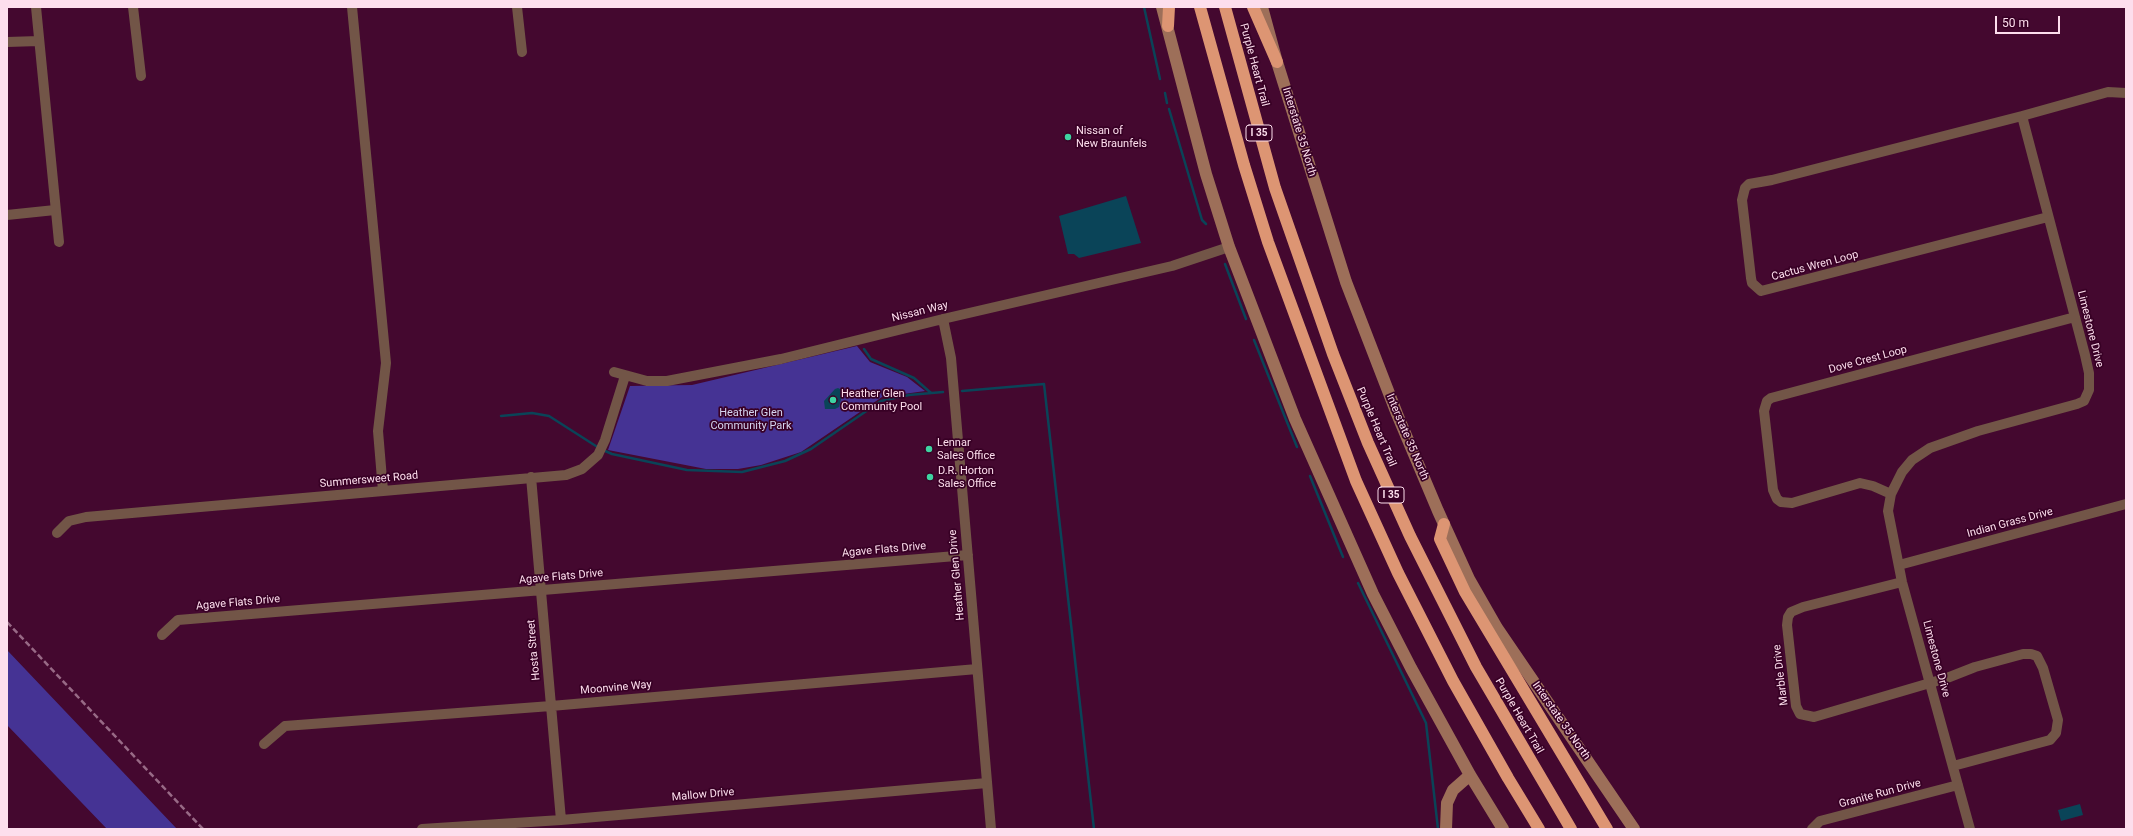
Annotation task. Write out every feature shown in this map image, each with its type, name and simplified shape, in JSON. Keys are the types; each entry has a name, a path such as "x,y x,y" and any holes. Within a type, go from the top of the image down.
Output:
{"highway":[{"path":"1168,26 1169,7"},
{"name":"I 35","path":"1200,7 1246,172 1268,242 1356,481 1402,579 1453,681 1539,829"},
{"name":"Purple Heart Trail","path":"1225,7 1275,188 1330,347 1368,443 1410,536 1476,667 1571,829"},
{"path":"1253,7 1277,62"},
{"path":"1444,524 1440,539 1465,592 1607,829"}],"main road":[{"path":"1162,7 1206,174 1229,247 1295,419 1373,594 1407,661 1470,775 1503,829"},
{"name":"Interstate 35 North","path":"1262,7 1277,62 1346,282 1397,414 1444,524 1469,579 1497,628 1634,829"},
{"path":"1446,829 1446,803 1454,790 1470,775"}],"street":[{"path":"36,7 58,242"},
{"path":"133,7 141,76"},
{"path":"352,7 386,364 378,431 383,491"},
{"path":"517,7 522,52"},
{"path":"7,42 39,41"},
{"path":"2022,116 2108,92 2126,93"},
{"name":"Cactus Wren Loop","path":"2022,116 1772,180 1749,184 1745,188 1742,200 1752,283 1756,288 1764,291 2048,217"},
{"name":"Limestone Drive","path":"1970,829 1902,582 1900,565 1888,511 1891,494 1906,466 1930,448 1978,431 2084,401 2089,390 2089,373 2022,116"},
{"path":"7,216 55,210"},
{"name":"Nissan Way","path":"614,372 647,381 667,381 781,359 943,319 1172,266 1229,247"},
{"name":"Dove Crest Loop","path":"1891,494 1873,486 1860,483 1792,503 1779,501 1773,490 1764,411 1767,401 1770,398 2075,317"},
{"name":"Heather Glen Drive","path":"943,319 950,358 991,829"},
{"name":"Summersweet Road","path":"56,533 69,521 86,517 566,475 582,469 598,455 605,440 625,376"},
{"name":"Hosta Street","path":"531,477 561,820"},
{"name":"Indian Grass Drive","path":"1900,565 2126,504"},
{"name":"Agave Flats Drive","path":"162,635 178,620 403,600 541,591 968,555"},
{"name":"Marble Drive","path":"1902,582 1803,607 1791,612 1788,617 1787,625 1796,706 1800,714 1814,717 1930,682"},
{"path":"1930,682 1947,678 1975,667 2024,654 2038,656 2058,720 2056,733 2050,740 1953,766"},
{"name":"Moonvine Way","path":"264,744 286,726 550,706 977,669"},
{"name":"Mallow Drive","path":"422,829 561,820 987,783"},
{"name":"Granite Run Drive","path":"1812,829 1820,821 1958,785"}],"green space":[{"name":"Heather Glen Community Park","path":"857,346 870,362 907,377 925,391 882,397 801,452 761,465 738,469 706,469 608,450 630,386 692,385"},
{"path":"7,650 177,829 107,829 7,725"}],"water":[{"path":"1126,196 1141,243 1079,258 1074,254 1068,254 1059,216"},
{"name":"Heather Glen Community Pool","path":"838,388 846,392 841,399 839,407 835,409 825,409 824,401 835,389"},
{"path":"2080,804 2083,815 2061,821 2058,810"}],"waterway":[{"path":"1144,7 1160,79"},
{"path":"1165,93 1167,103"},
{"path":"1169,109 1202,220 1206,224"},
{"path":"1225,264 1246,319"},
{"path":"1254,340 1297,447"},
{"path":"864,349 871,359 914,378 931,393"},
{"path":"962,391 1044,384 1094,829"},
{"path":"603,450 612,454 687,470 742,472 785,461 811,449 881,401 909,395 943,392"},
{"path":"501,416 532,413 549,416 599,448"},
{"path":"1310,476 1343,557"},
{"path":"1358,583 1426,723 1438,829"}],"railway":[{"path":"7,622 203,829"}],"place":[{"name":"Nissan of New Braunfels","path":"1068,137"},
{"name":"Heather Glen Community Pool","path":"833,400"},
{"name":"Lennar Sales Office","path":"929,449"},
{"name":"D.R. Horton Sales Office","path":"930,477"}]}
